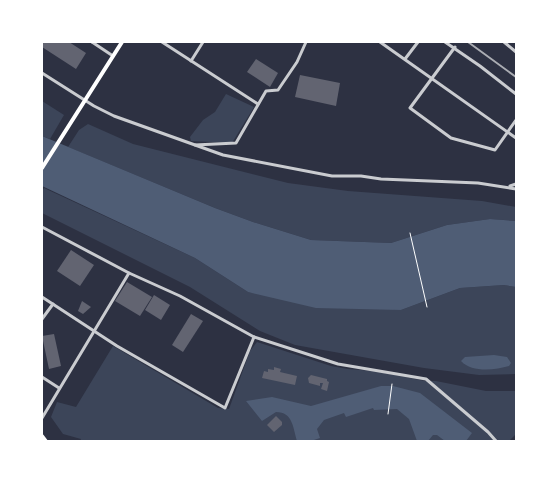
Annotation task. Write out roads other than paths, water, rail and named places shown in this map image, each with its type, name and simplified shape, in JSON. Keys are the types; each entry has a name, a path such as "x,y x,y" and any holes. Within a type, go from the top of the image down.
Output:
{"highway":[{"path":"42,437 45,441"}],"main road":[{"path":"42,168 122,42"}],"street":[{"path":"92,42 113,56"},
{"path":"162,42 258,104"},
{"path":"191,60 203,42"},
{"path":"193,145 236,143 266,91 278,90 297,62 306,42"},
{"path":"380,42 516,138"},
{"path":"405,59 418,42"},
{"path":"445,42 516,94"},
{"path":"504,42 516,52"},
{"path":"455,48 410,108 451,138 495,150 516,120"},
{"path":"42,73 85,101 114,116 223,155 332,176 360,176 381,179 478,183 508,186 516,189"},
{"path":"508,186 516,184"},
{"path":"42,226 129,273 180,296 254,337 338,364 426,379 494,439"},
{"path":"42,418 129,273"},
{"path":"42,297 117,346 226,408 254,337"},
{"path":"42,319 53,304"},
{"path":"42,377 60,388"}],"railway":[{"path":"468,42 516,77"}]}
